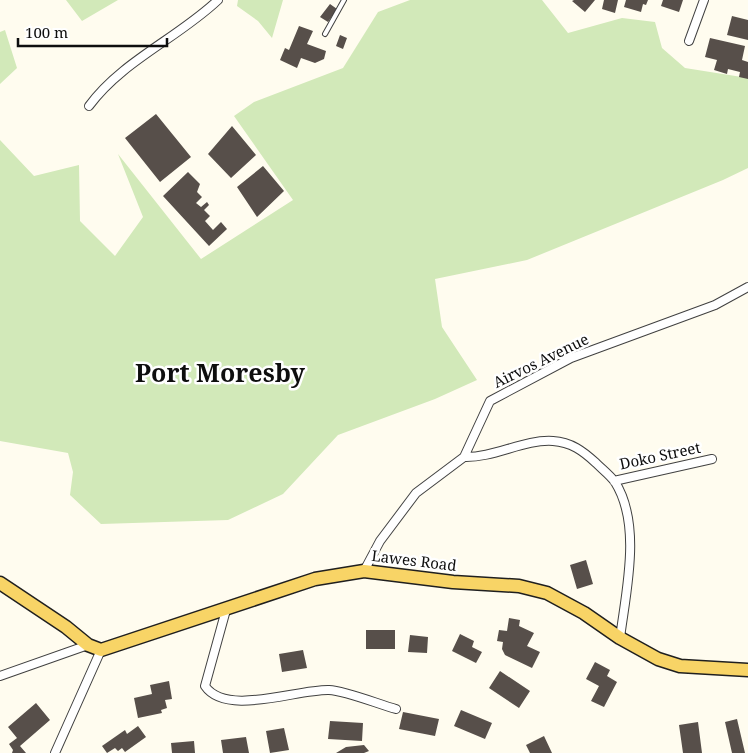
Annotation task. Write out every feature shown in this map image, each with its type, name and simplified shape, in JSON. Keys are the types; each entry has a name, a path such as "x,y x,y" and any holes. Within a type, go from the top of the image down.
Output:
{"main road":[{"name":"Lawes Road","path":"101,650 315,580 364,571 453,582 519,586 547,593 584,613 620,638 658,659 680,666 748,670"},
{"path":"0,583 66,627 88,645 101,650"}],"street":[{"path":"89,106 101,90 116,76 198,19 218,0"},
{"path":"689,41 704,0"},
{"name":"Airvos Avenue","path":"364,571 380,541 416,493 464,457 490,402 571,358 715,305 748,287"},
{"path":"464,457 481,458 503,450 553,441 573,445 614,481 626,508 630,530 620,638"},
{"name":"Doko Street","path":"614,481 712,459"},
{"path":"226,610 205,686 211,694 222,699 254,701 307,690 332,690 396,709"},
{"path":"0,676 88,645"},
{"path":"56,753 101,650"}],"lane":[{"path":"325,34 344,0"}],"green space":[{"path":"66,0 118,0 82,21"},
{"path":"238,0 283,0 272,38 258,21 237,6"},
{"path":"410,0 542,0 568,33 622,18 655,22 662,48 685,68 748,78 748,168 527,260 435,279 442,327 477,380 435,399 338,435 283,494 228,520 101,524 70,495 73,472 68,453 0,441 0,140 34,176 79,165 80,221 115,256 143,217 118,154 201,259 293,200 234,116 254,102 343,68 378,12"},
{"path":"5,30 17,68 0,84 0,32"}],"building":[{"path":"595,0 585,12 572,1"},
{"path":"604,0 618,0 615,13 602,9"},
{"path":"626,0 648,0 646,5 643,4 641,12 624,7"},
{"path":"663,0 683,0 679,12 661,6"},
{"path":"330,4 337,9 328,22 320,17"},
{"path":"732,16 748,20 748,40 727,35"},
{"path":"299,26 313,31 307,44 326,51 324,59 315,63 301,58 297,68 280,60 285,48 289,50"},
{"path":"340,35 347,38 343,49 336,46"},
{"path":"710,38 745,46 742,60 748,62 748,79 739,77 740,72 728,69 727,74 714,70 717,60 705,57"},
{"path":"156,114 191,157 160,182 125,138"},
{"path":"232,126 256,155 231,178 208,154"},
{"path":"263,166 284,191 257,217 237,187"},
{"path":"188,172 200,184 197,192 202,197 196,203 201,207 207,202 209,205 204,210 210,216 205,221 213,230 221,222 227,229 209,246 163,196"},
{"path":"586,560 593,584 577,589 570,565"},
{"path":"509,618 520,620 519,626 534,633 527,646 540,652 532,668 505,655 502,649 503,642 497,641 499,630 507,631"},
{"path":"366,630 395,630 395,649 366,649"},
{"path":"460,634 474,641 472,647 482,652 476,663 452,651"},
{"path":"410,635 428,637 427,653 408,652"},
{"path":"303,650 307,668 282,672 279,654"},
{"path":"595,662 610,670 607,676 617,682 604,707 591,701 599,686 586,679"},
{"path":"500,671 530,691 519,708 489,688"},
{"path":"169,681 172,699 165,700 167,708 161,710 162,713 138,718 134,698 152,694 150,685"},
{"path":"36,703 50,720 20,746 26,753 12,753 13,750 9,744 17,738 8,727"},
{"path":"461,710 492,723 485,739 454,726"},
{"path":"403,712 439,719 435,736 399,729"},
{"path":"737,719 745,753 732,753 725,722"},
{"path":"330,721 363,723 362,741 328,739"},
{"path":"698,722 702,753 683,753 679,725"},
{"path":"138,726 146,737 125,752 122,748 118,751 115,748 107,753 102,746 125,730 127,734"},
{"path":"284,728 289,750 270,753 266,731"},
{"path":"544,736 552,753 530,753 526,745"},
{"path":"246,737 249,753 223,753 221,740"},
{"path":"194,741 195,753 172,753 171,743"},
{"path":"364,745 369,751 364,753 336,753 346,747"}],"district":[{"name":"Port Moresby","path":"220,373"}]}
